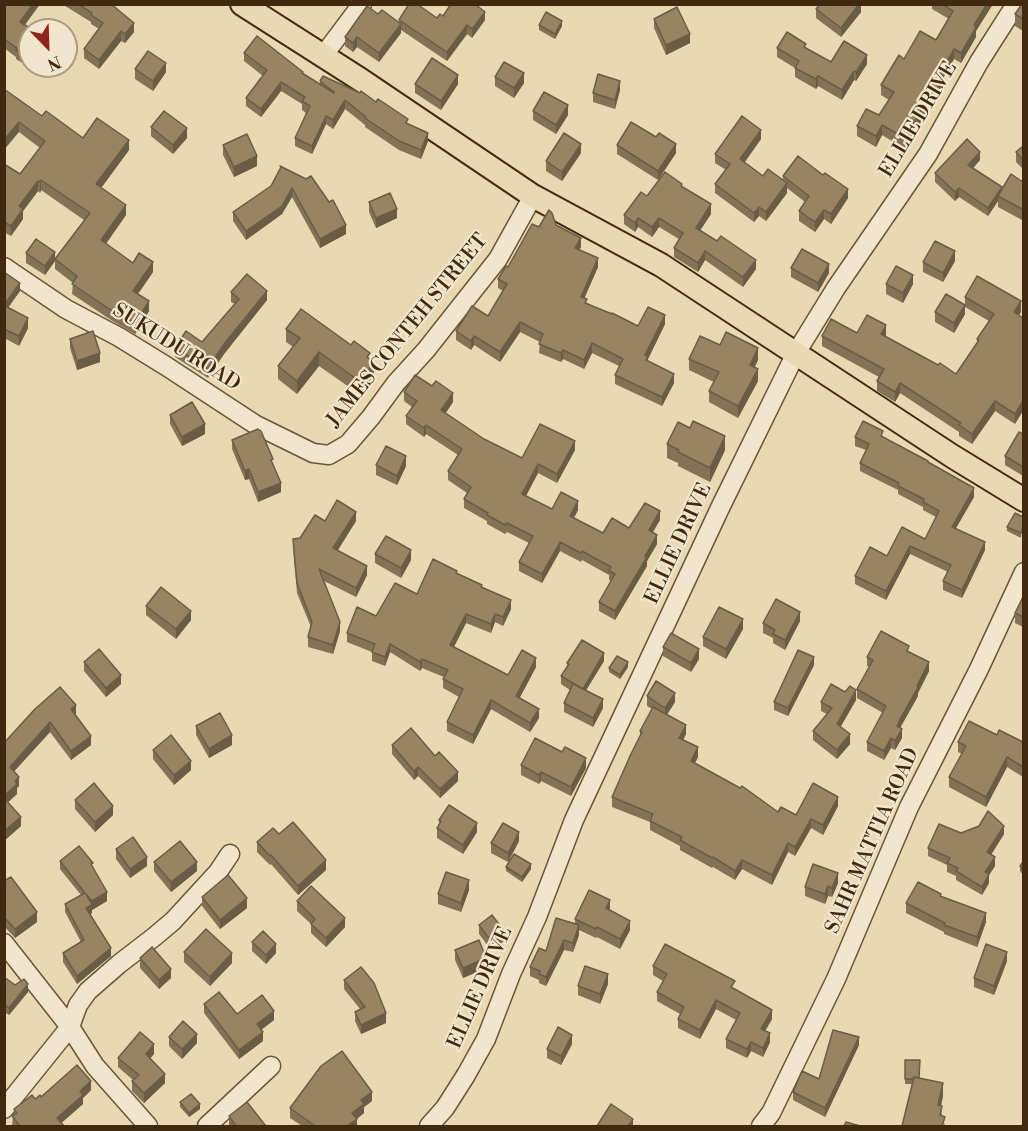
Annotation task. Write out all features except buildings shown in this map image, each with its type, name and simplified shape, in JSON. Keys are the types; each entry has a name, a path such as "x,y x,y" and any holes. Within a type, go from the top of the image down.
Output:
{"main road":[{"path":"242,4 533,196 661,265 1023,500"}],"street":[{"path":"323,56 362,4"},
{"name":"ELLIE DRIVE","path":"429,1126 466,1075 486,1039 511,974 537,917 574,820 720,508 796,353 836,288 928,154 979,62 1016,4"},
{"name":"JAMES CONTEH STREET","path":"329,455 348,444 498,259 533,196"},
{"name":"SUKUDU ROAD","path":"4,267 66,309 119,337 256,425 312,453 329,455"},
{"name":"SAHR MATTIA ROAD","path":"761,1126 771,1113 785,1086 836,979 909,807 979,669 1023,572"},
{"path":"4,1109 70,1027 78,1005 88,991 173,921 218,872 230,854"},
{"path":"4,943 70,1027 96,1066 148,1126"},
{"path":"207,1126 271,1066"}]}
